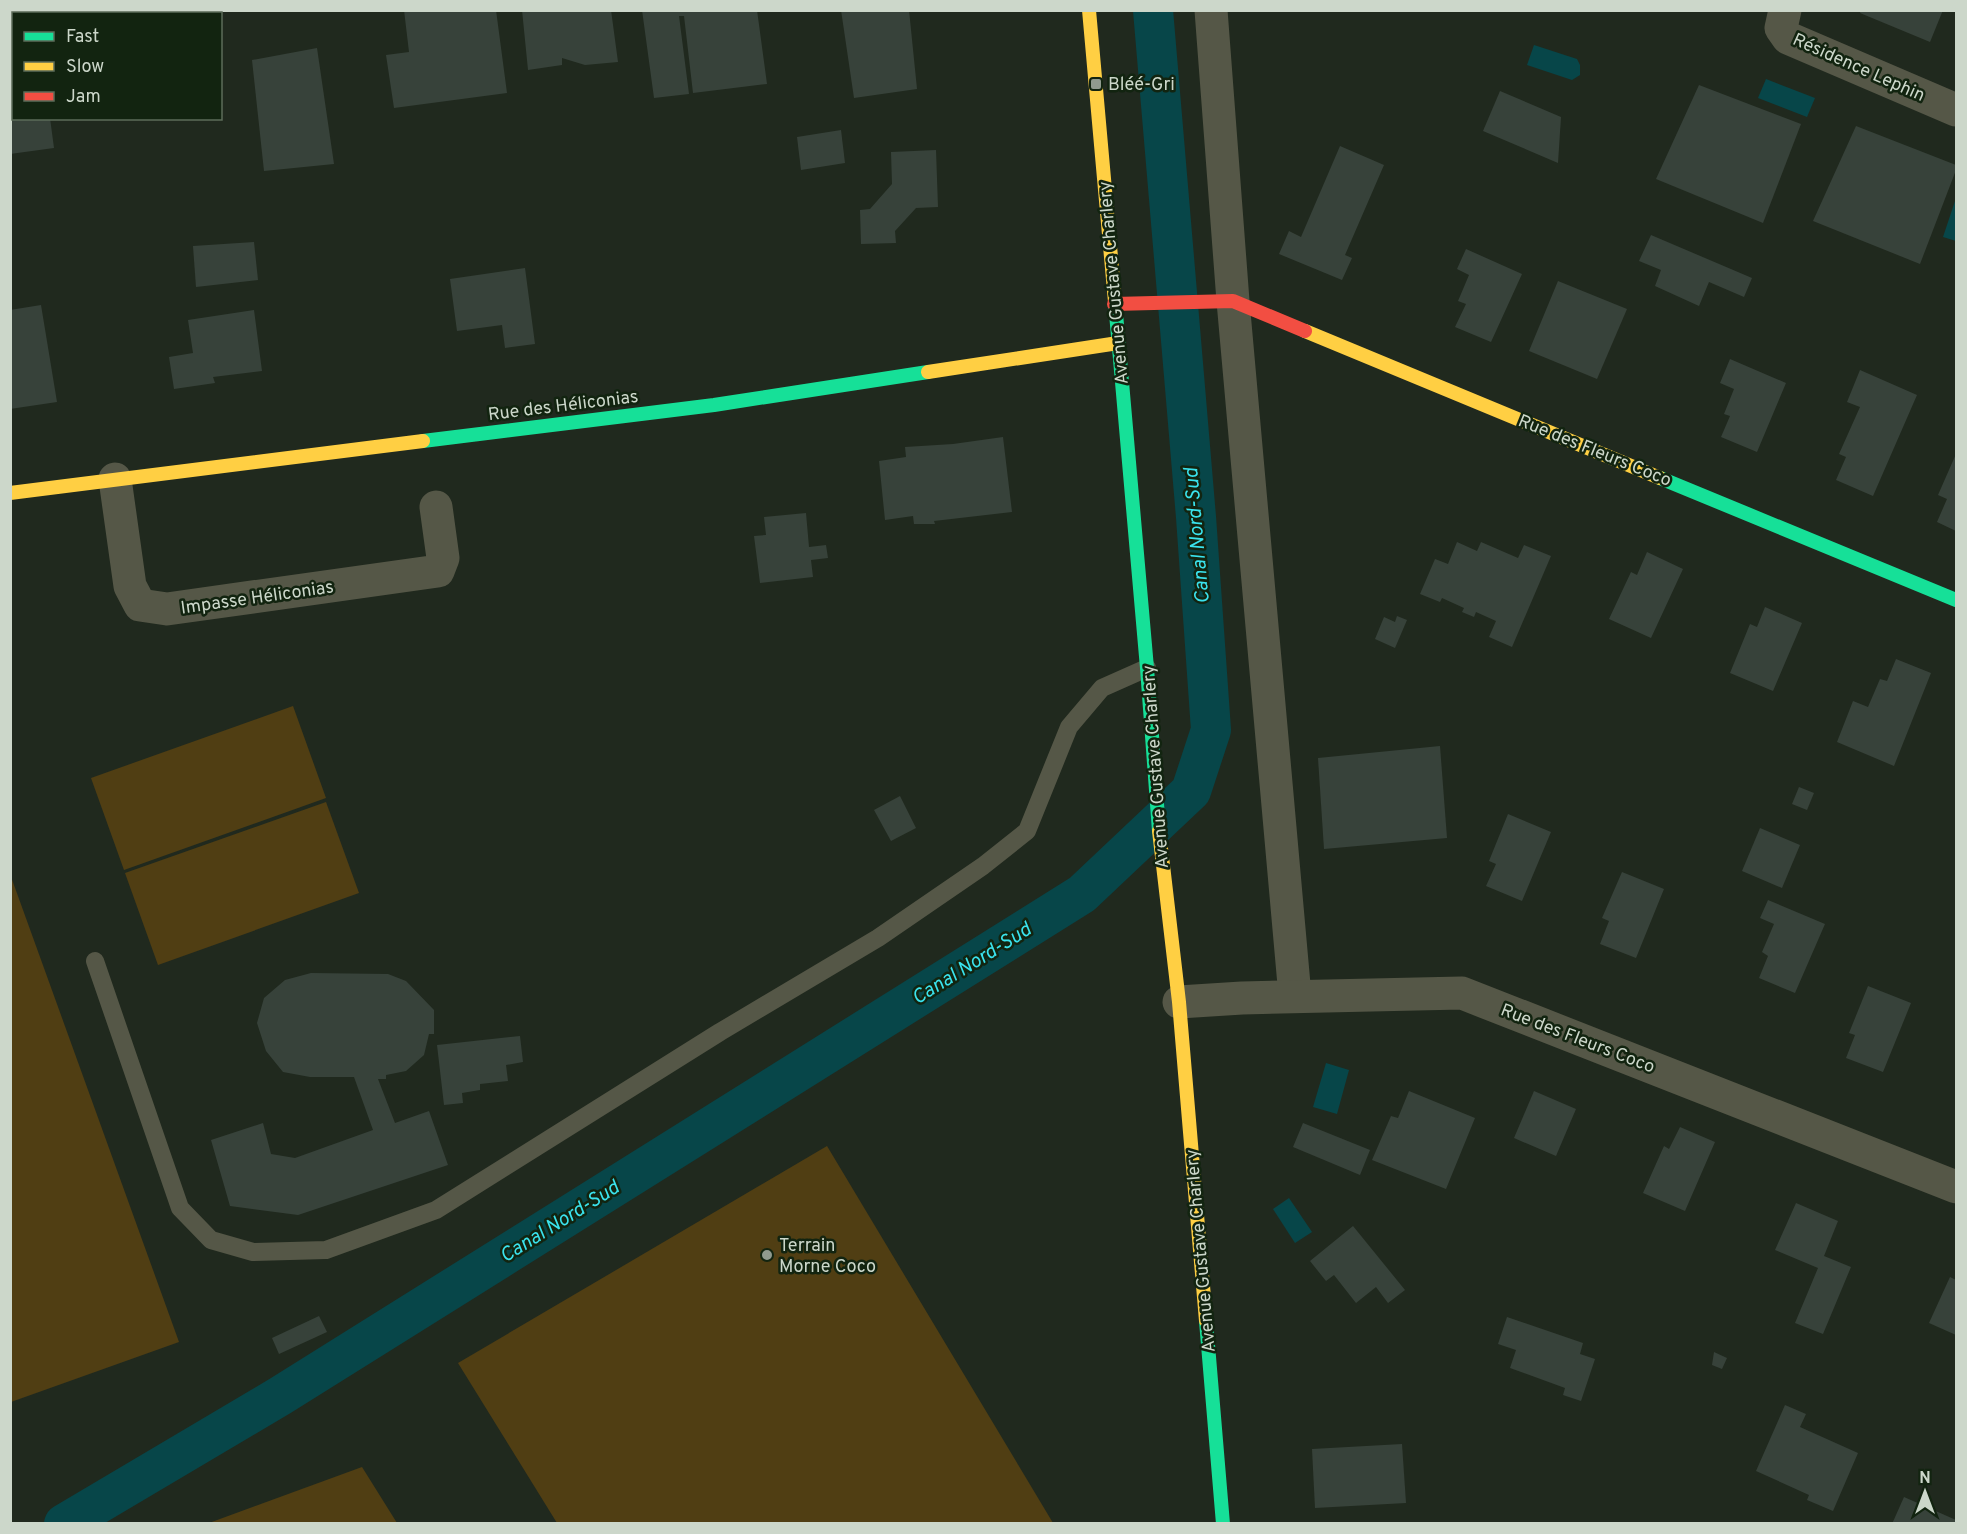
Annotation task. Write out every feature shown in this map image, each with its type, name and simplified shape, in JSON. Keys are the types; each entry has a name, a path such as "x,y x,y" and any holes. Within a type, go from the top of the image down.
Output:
{"street":[{"name":"Avenue Gustave Charlery","path":"1089,10 1147,668 1161,861 1191,1002 1223,1524"},
{"path":"1211,10 1225,301 1295,996"},
{"name":"Résidence Lephin","path":"1785,10 1781,28 1788,38 1956,110"},
{"path":"1114,304 1225,301"},
{"name":"Rue des Fleurs Coco","path":"1225,301 1956,600"},
{"name":"Rue des Héliconias","path":"10,492 714,405 1118,343"},
{"name":"Impasse Héliconias","path":"115,479 130,586 140,605 167,609 438,571 443,558 436,507"},
{"name":"Rue des Fleurs Coco","path":"1191,1002 1295,996 1462,993 1956,1187"}],"lane":[{"path":"94,961 180,1208 211,1240 242,1249 253,1252 326,1250 436,1210 710,1038 878,938 983,867 1027,831 1070,727 1095,695 1102,687 1147,668"}],"shaded area":[{"path":"293,706 326,798 124,870 91,778"},
{"path":"326,802 359,893 158,965 125,873"},
{"path":"10,874 179,1342 11,1402 10,1402"},
{"name":"Terrain Morne Coco","path":"827,1146 1053,1523 557,1523 458,1363"},
{"path":"362,1467 397,1523 209,1523"}],"water":[{"path":"1534,45 1577,59 1580,65 1580,75 1572,80 1527,65"},
{"path":"1766,79 1815,98 1807,117 1758,98"},
{"path":"1956,198 1956,241 1943,237"},
{"path":"1326,1063 1349,1070 1337,1114 1313,1107"},
{"path":"1289,1198 1312,1232 1295,1243 1273,1209"}],"building":[{"path":"207,10 207,12 86,12"},
{"path":"404,10 496,10 507,93 394,108 386,55 409,52"},
{"path":"522,10 611,10 618,62 585,65 562,58 562,65 528,70"},
{"path":"642,10 757,10 767,84 693,93 684,16 679,16 689,94 654,98"},
{"path":"841,10 909,10 917,89 854,98"},
{"path":"1861,10 1943,10 1930,42 1860,13"},
{"path":"317,48 334,164 264,171 252,60"},
{"path":"12,76 12,120 50,120 54,148 10,154 10,77"},
{"path":"1699,85 1801,124 1763,223 1656,179"},
{"path":"1500,91 1561,117 1558,163 1483,131"},
{"path":"1856,126 1956,165 1920,264 1813,221"},
{"path":"841,130 845,163 801,170 797,137"},
{"path":"1340,146 1384,165 1345,255 1352,258 1342,280 1279,254 1289,231 1301,237"},
{"path":"936,150 938,207 916,208 895,231 896,243 861,244 860,210 870,209 892,184 891,152"},
{"path":"1651,235 1752,278 1744,297 1709,282 1699,306 1655,286 1661,270 1639,261"},
{"path":"254,242 258,280 196,287 193,246"},
{"path":"1466,249 1522,274 1491,342 1455,327 1466,304 1458,301 1469,275 1457,269"},
{"path":"525,268 535,344 505,348 502,325 457,331 450,279"},
{"path":"1558,281 1627,309 1597,379 1529,351"},
{"path":"41,305 57,402 10,409 10,310"},
{"path":"254,310 262,371 213,377 215,383 174,389 169,357 193,353 188,320"},
{"path":"1730,359 1786,383 1757,452 1721,437 1730,416 1724,414 1734,389 1720,383"},
{"path":"1860,370 1917,395 1873,496 1836,480 1846,457 1839,454 1860,407 1847,402"},
{"path":"1003,437 1012,512 934,521 935,524 914,524 913,516 885,520 879,461 906,457 905,447 953,444"},
{"path":"1956,454 1956,531 1937,522 1947,499 1938,495"},
{"path":"806,513 809,547 826,545 828,558 811,560 813,577 760,583 754,536 766,535 764,517"},
{"path":"1457,542 1477,551 1481,542 1518,558 1524,545 1551,556 1512,647 1489,637 1496,621 1476,612 1474,617 1462,612 1464,608 1442,598 1440,602 1420,594 1435,559 1448,564"},
{"path":"1647,552 1683,569 1651,638 1609,619 1631,572 1637,575"},
{"path":"1765,607 1802,623 1773,691 1730,673 1750,624 1757,627"},
{"path":"1397,616 1407,620 1395,648 1375,639 1384,617 1395,622"},
{"path":"1896,659 1931,673 1894,766 1837,742 1853,701 1868,707 1880,679 1887,681"},
{"path":"1440,746 1447,838 1324,849 1318,758"},
{"path":"1799,787 1814,793 1807,810 1792,804"},
{"path":"900,796 916,828 891,841 874,810"},
{"path":"1508,814 1551,832 1522,901 1486,886 1496,864 1489,861"},
{"path":"1760,828 1800,845 1782,888 1742,871"},
{"path":"1622,872 1664,889 1636,958 1600,944 1609,921 1602,918"},
{"path":"1768,900 1825,924 1795,993 1759,978 1768,956 1762,952 1774,924 1760,918"},
{"path":"311,973 388,974 406,981 434,1010 434,1034 429,1034 424,1055 406,1071 386,1075 386,1079 378,1079 395,1123 429,1111 448,1165 298,1215 230,1206 211,1140 263,1123 271,1154 295,1158 373,1130 354,1077 310,1077 283,1072 266,1051 257,1023 264,998 285,980"},
{"path":"1868,986 1911,1003 1883,1072 1846,1058 1855,1035 1849,1033"},
{"path":"520,1036 523,1062 506,1065 508,1081 480,1084 480,1090 462,1093 463,1103 444,1105 437,1045"},
{"path":"1409,1091 1475,1118 1446,1189 1372,1160 1391,1116 1398,1118"},
{"path":"1534,1091 1576,1109 1556,1156 1514,1138"},
{"path":"1303,1123 1370,1150 1360,1175 1293,1147"},
{"path":"1680,1127 1715,1142 1685,1211 1643,1193 1664,1146 1669,1149"},
{"path":"1796,1203 1838,1221 1824,1256 1851,1267 1823,1334 1795,1323 1818,1268 1775,1250"},
{"path":"1353,1226 1405,1290 1388,1303 1376,1287 1356,1303 1334,1275 1326,1281 1310,1261"},
{"path":"1950,1277 1956,1280 1956,1335 1929,1323"},
{"path":"319,1316 327,1332 279,1354 272,1338"},
{"path":"1507,1317 1583,1343 1580,1354 1595,1359 1581,1401 1563,1395 1565,1388 1510,1368 1516,1350 1498,1344"},
{"path":"1714,1352 1727,1358 1722,1369 1712,1365"},
{"path":"1785,1405 1806,1414 1800,1427 1858,1453 1833,1511 1807,1500 1809,1495 1756,1471"},
{"path":"1402,1444 1406,1503 1315,1508 1312,1449"},
{"path":"1904,1497 1956,1520 1956,1524 1892,1524"}],"waterway":[{"name":"Canal Nord-Sud","path":"64,1524 280,1396 1082,894 1191,791 1211,730 1196,517 1153,10"}],"traffic: fast":[{"path":"1115,302 1159,831"},
{"path":"423,441 714,405 928,372"},
{"path":"1660,478 1956,600"},
{"path":"1206,1321 1223,1524"}],"traffic: slow":[{"path":"1089,10 1115,302"},
{"path":"1305,331 1660,478"},
{"path":"928,372 1118,343"},
{"path":"10,493 423,441"},
{"path":"1159,831 1179,1002 1206,1321"}],"traffic: jam":[{"path":"1114,304 1233,301 1305,331"}],"place":[{"name":"Bléé-Gri","path":"1096,84"},
{"name":"Terrain Morne Coco","path":"767,1255"}]}
